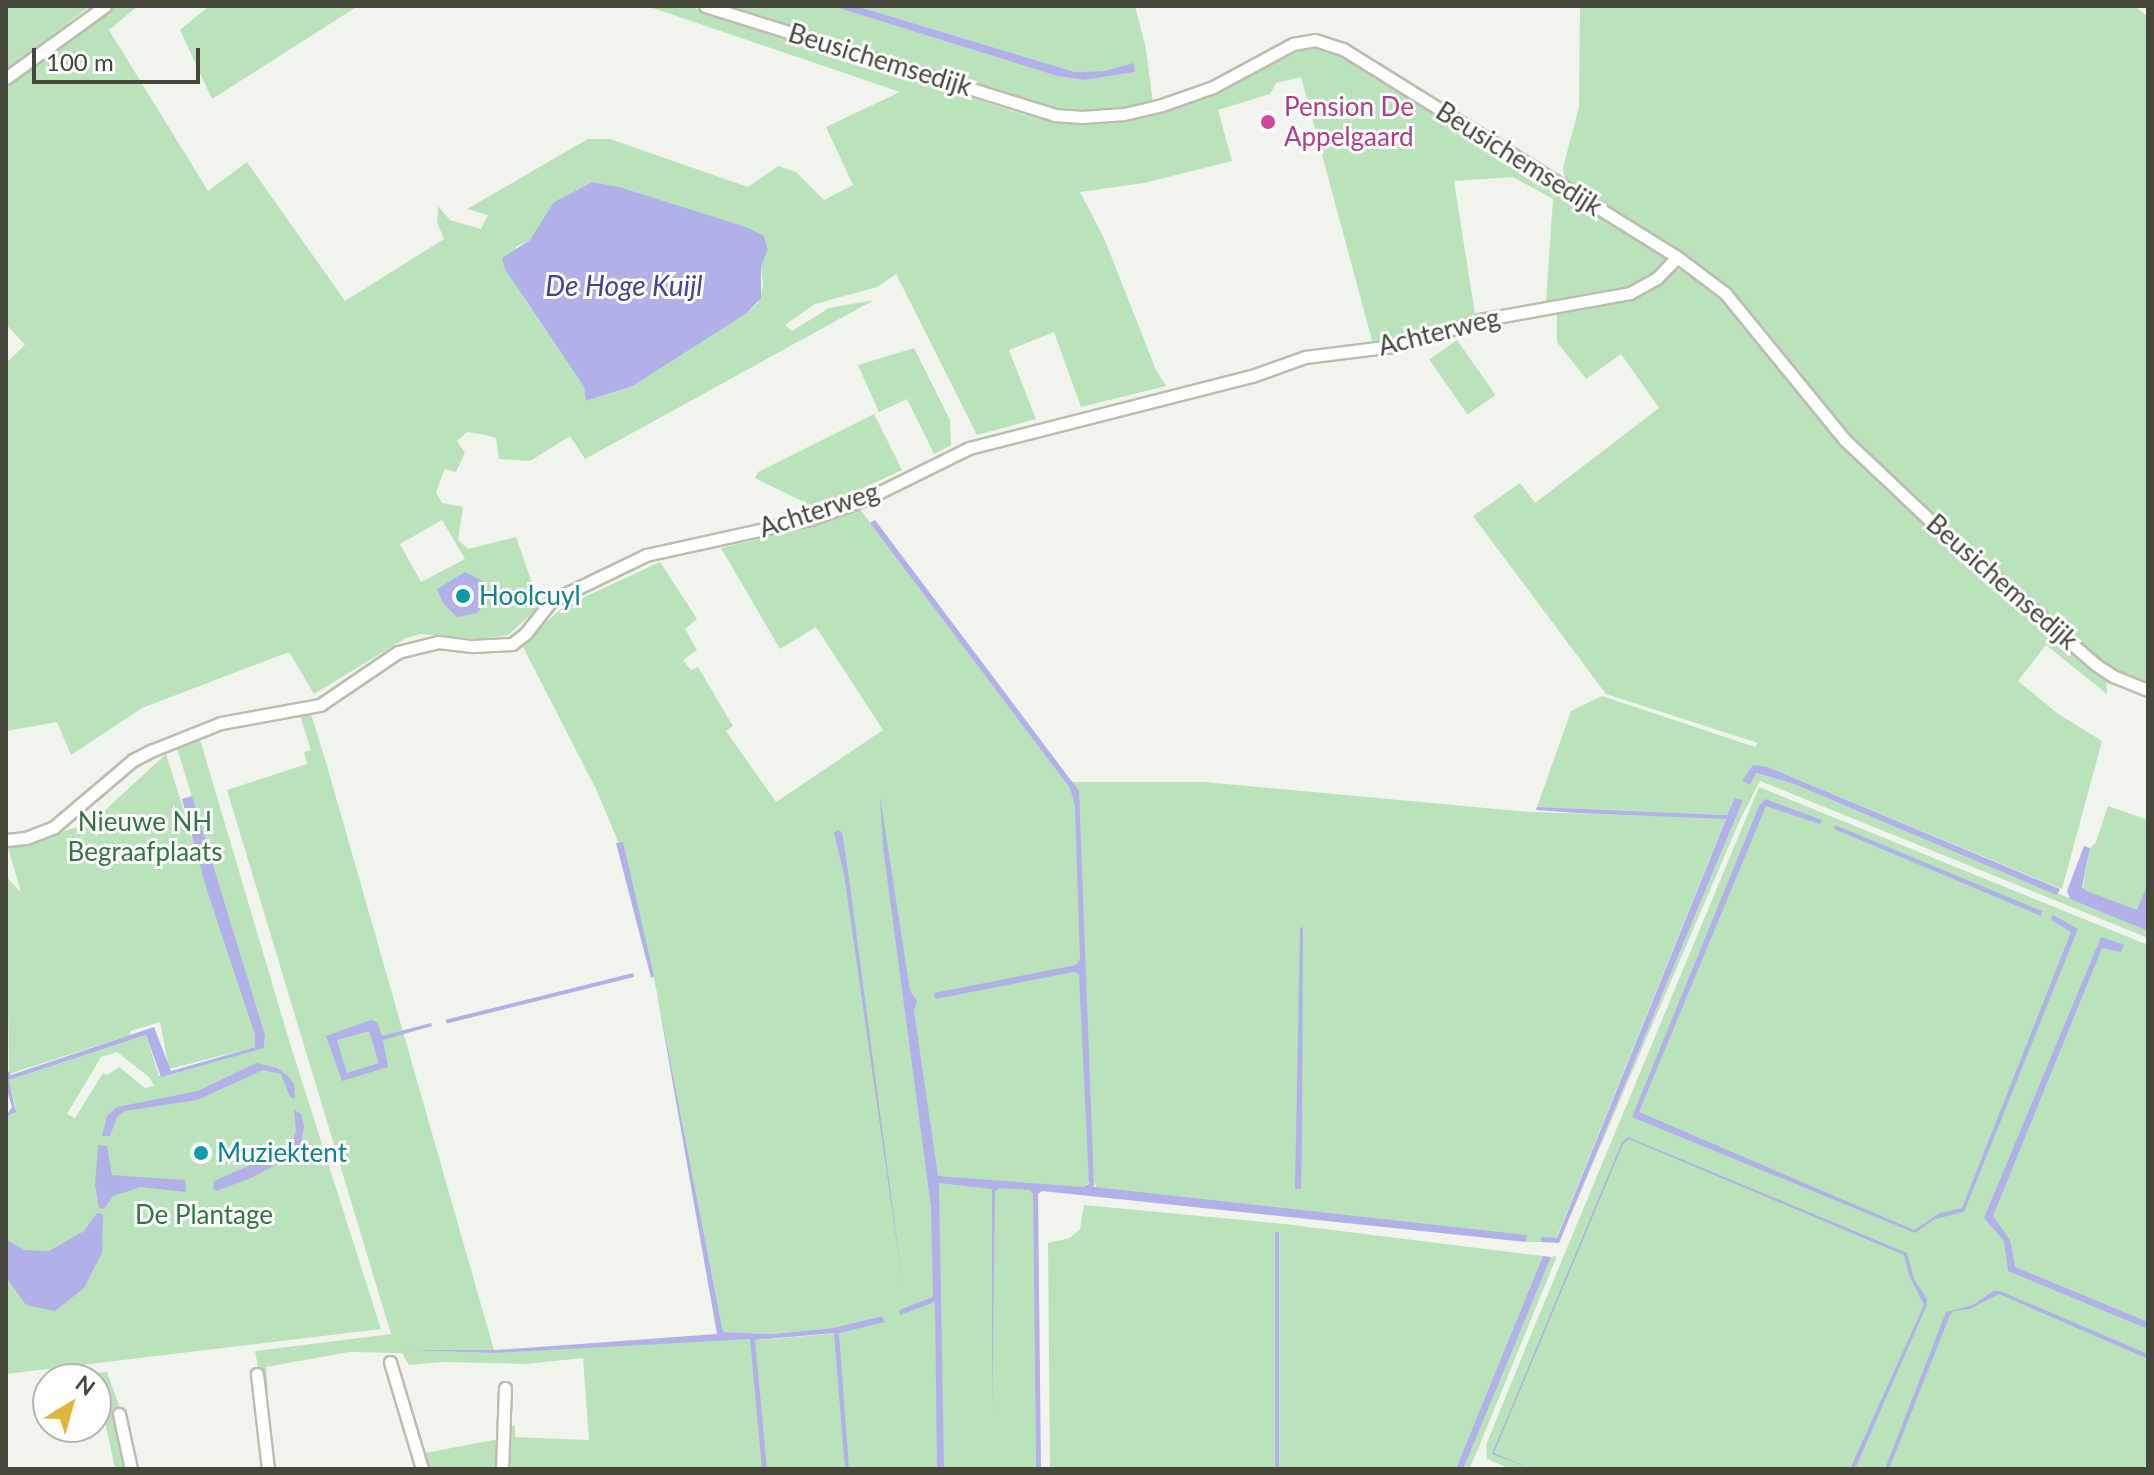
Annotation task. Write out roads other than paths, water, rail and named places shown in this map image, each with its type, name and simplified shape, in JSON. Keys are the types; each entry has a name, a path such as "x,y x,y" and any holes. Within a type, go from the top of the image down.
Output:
{"street":[{"path":"6,78 105,6"},
{"name":"Beusichemsedijk","path":"705,6 1054,115 1082,117 1124,114 1162,105 1213,87 1293,44 1328,43 1677,257 1725,293 1845,440 1937,527 2095,664 2113,676 2148,690"},
{"name":"Achterweg","path":"6,840 26,838 54,827 133,760 153,750 221,723 320,705 398,652 438,642 472,646 512,644 526,633 551,601 646,555 810,519 866,499 969,448 1252,376 1305,357 1401,345 1480,320 1630,293 1657,278 1677,257"},
{"path":"390,1362 422,1469"},
{"path":"257,1374 268,1469"},
{"path":"502,1469 505,1388"},
{"path":"119,1414 131,1469"}],"water":[{"path":"832,6 856,6 1075,72 1104,71 1134,63 1135,72 1085,80 1057,76"},
{"name":"De Hoge Kuijl","path":"592,182 619,187 746,227 764,236 768,250 761,266 761,298 747,313 633,386 586,401 584,387 505,269 502,258 530,240 554,202"},
{"path":"875,520 1079,791 1094,1187 1527,1235 1526,1242 1042,1191 1038,1194 1041,1469 1036,1469 1033,1194 1030,1190 999,1188 995,1192 992,1415 992,1189 939,1183 944,1469 937,1469 935,1302 900,1315 899,1310 933,1297 931,1207 883,847 880,796 910,991 917,1001 914,1011 938,1176 1083,1187 1089,1184 1079,974 1074,972 935,999 934,993 1076,965 1080,960 1075,806 1070,788 870,523"},
{"name":"Hoolcuyl","path":"465,572 483,581 488,599 477,613 457,617 443,603 437,589"},
{"path":"1753,765 1768,767 2060,889 2057,895 1794,784 1756,773 1750,785 1742,781"},
{"path":"192,796 265,1035 264,1048 161,1077 146,1035 9,1080 16,1112 6,1116 12,1107 6,1087 6,1068 11,1075 154,1027 171,1071 255,1047 255,1035 206,887 182,799"},
{"path":"1735,798 1743,800 1559,1243 1541,1242 1541,1237 1557,1238 1726,819 1577,813 1536,810 1537,807 1727,815"},
{"path":"1765,799 1822,820 1820,824 1766,806 1639,1112 1914,1230 1940,1213 1962,1208 2071,932 2051,920 2053,915 2078,929 1964,1212 1935,1219 1915,1233 1632,1117 1759,806"},
{"path":"1835,825 2042,911 2041,916 1834,829"},
{"path":"837,830 842,832 848,871 903,1286 844,874 834,833"},
{"path":"623,842 654,976 651,978 616,843"},
{"path":"2084,846 2090,848 2082,887 2086,891 2137,910 2148,883 2148,931 2070,899 2067,891"},
{"path":"1303,927 1301,1189 1295,1189 1300,928"},
{"path":"2101,937 2124,945 2121,952 2102,948 1993,1216 2010,1240 2015,1267 2148,1322 2148,1329 2008,1271 2004,1241 1984,1218"},
{"path":"633,973 634,977 447,1024 446,1020"},
{"path":"656,988 723,1332 773,1334 833,1328 882,1316 885,1322 839,1333 849,1469 845,1469 834,1333 755,1340 767,1469 762,1469 750,1339 495,1353 402,1350 496,1350 717,1334"},
{"path":"371,1020 377,1022 382,1036 431,1023 432,1026 383,1040 388,1067 342,1081 326,1036","holes":["369,1031 379,1063 347,1073 337,1040"]},
{"path":"256,1063 277,1068 288,1076 294,1084 295,1099 290,1097 281,1074 263,1070 197,1100 125,1111 117,1117 110,1136 102,1136 107,1116 117,1107 198,1091"},
{"path":"294,1110 301,1114 304,1126 301,1143 294,1155 251,1178 216,1191 213,1188 214,1181 289,1148 296,1132"},
{"path":"1628,1137 1907,1253 1914,1279 1927,1299 1926,1307 1855,1469 1850,1469 1924,1305 1909,1275 1904,1255 1629,1139 1623,1144 1494,1453 1531,1469 1492,1454 1622,1142"},
{"path":"98,1145 107,1146 112,1175 185,1180 186,1192 141,1187 113,1196 104,1209 99,1208 95,1185"},
{"path":"97,1213 103,1214 102,1253 84,1288 55,1311 26,1305 6,1277 6,1240 25,1250 49,1251 84,1231"},
{"path":"1275,1232 1279,1232 1279,1469 1275,1469"},
{"path":"1543,1256 1551,1257 1463,1469 1456,1469"},
{"path":"1993,1291 2000,1291 2148,1354 2148,1359 1999,1294 1970,1309 1954,1311 1889,1469 1885,1469 1946,1312 1973,1305"}],"place":[{"name":"Pension De Appelgaard","path":"1268,122"},
{"name":"Hoolcuyl","path":"463,596"},
{"name":"Muziektent","path":"201,1153"}],"park label":[{"name":"Nieuwe NH Begraafplaats","path":"145,837"},
{"name":"De Plantage","path":"204,1215"}]}
